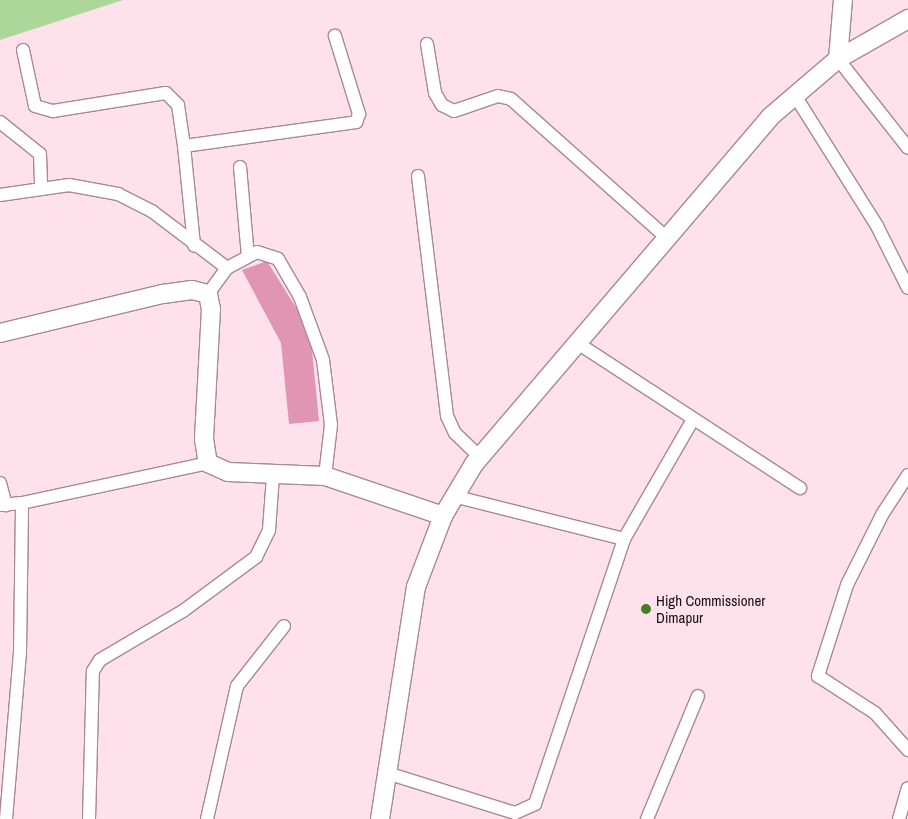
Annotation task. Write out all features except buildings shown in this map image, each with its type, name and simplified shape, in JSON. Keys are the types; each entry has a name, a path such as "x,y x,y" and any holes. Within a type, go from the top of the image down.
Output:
{"main road":[{"path":"838,59 843,0"},
{"path":"380,819 416,587 443,516 453,496 480,457 794,94 838,59 908,19"},
{"path":"0,333 163,294 192,290 208,294 211,308 204,439 208,463 228,472 325,476 443,516"}],"street":[{"path":"184,146 356,122 358,114 335,36"},
{"path":"427,44 435,93 442,105 454,112 498,96 511,99 668,239"},
{"path":"23,50 35,106 53,111 166,93 178,105 194,245"},
{"path":"838,59 908,148"},
{"path":"794,94 868,210 908,288"},
{"path":"0,122 40,154 41,189"},
{"path":"240,167 248,256"},
{"path":"418,176 447,416 456,432 480,457"},
{"path":"0,195 85,185 118,194 153,212 194,245 227,268"},
{"path":"208,294 227,268 248,256 257,252 278,259 313,330 330,396 325,476"},
{"path":"579,344 692,421 800,488"},
{"path":"387,773 515,813 535,804 624,539 692,421"},
{"path":"0,483 3,505 22,503 208,463"},
{"path":"89,819 93,671 100,660 183,611 256,557 268,537 274,475"},
{"path":"908,475 883,513 847,585 818,676 875,713 908,750"},
{"path":"453,496 624,539"},
{"path":"6,819 20,652 22,503"},
{"path":"207,819 237,686 284,626"},
{"path":"647,819 698,696"},
{"path":"899,819 908,788"}],"shaded area":[{"path":"0,0 123,0 0,40"}],"place":[{"name":"High Commissioner Dimapur","path":"646,609"}]}
